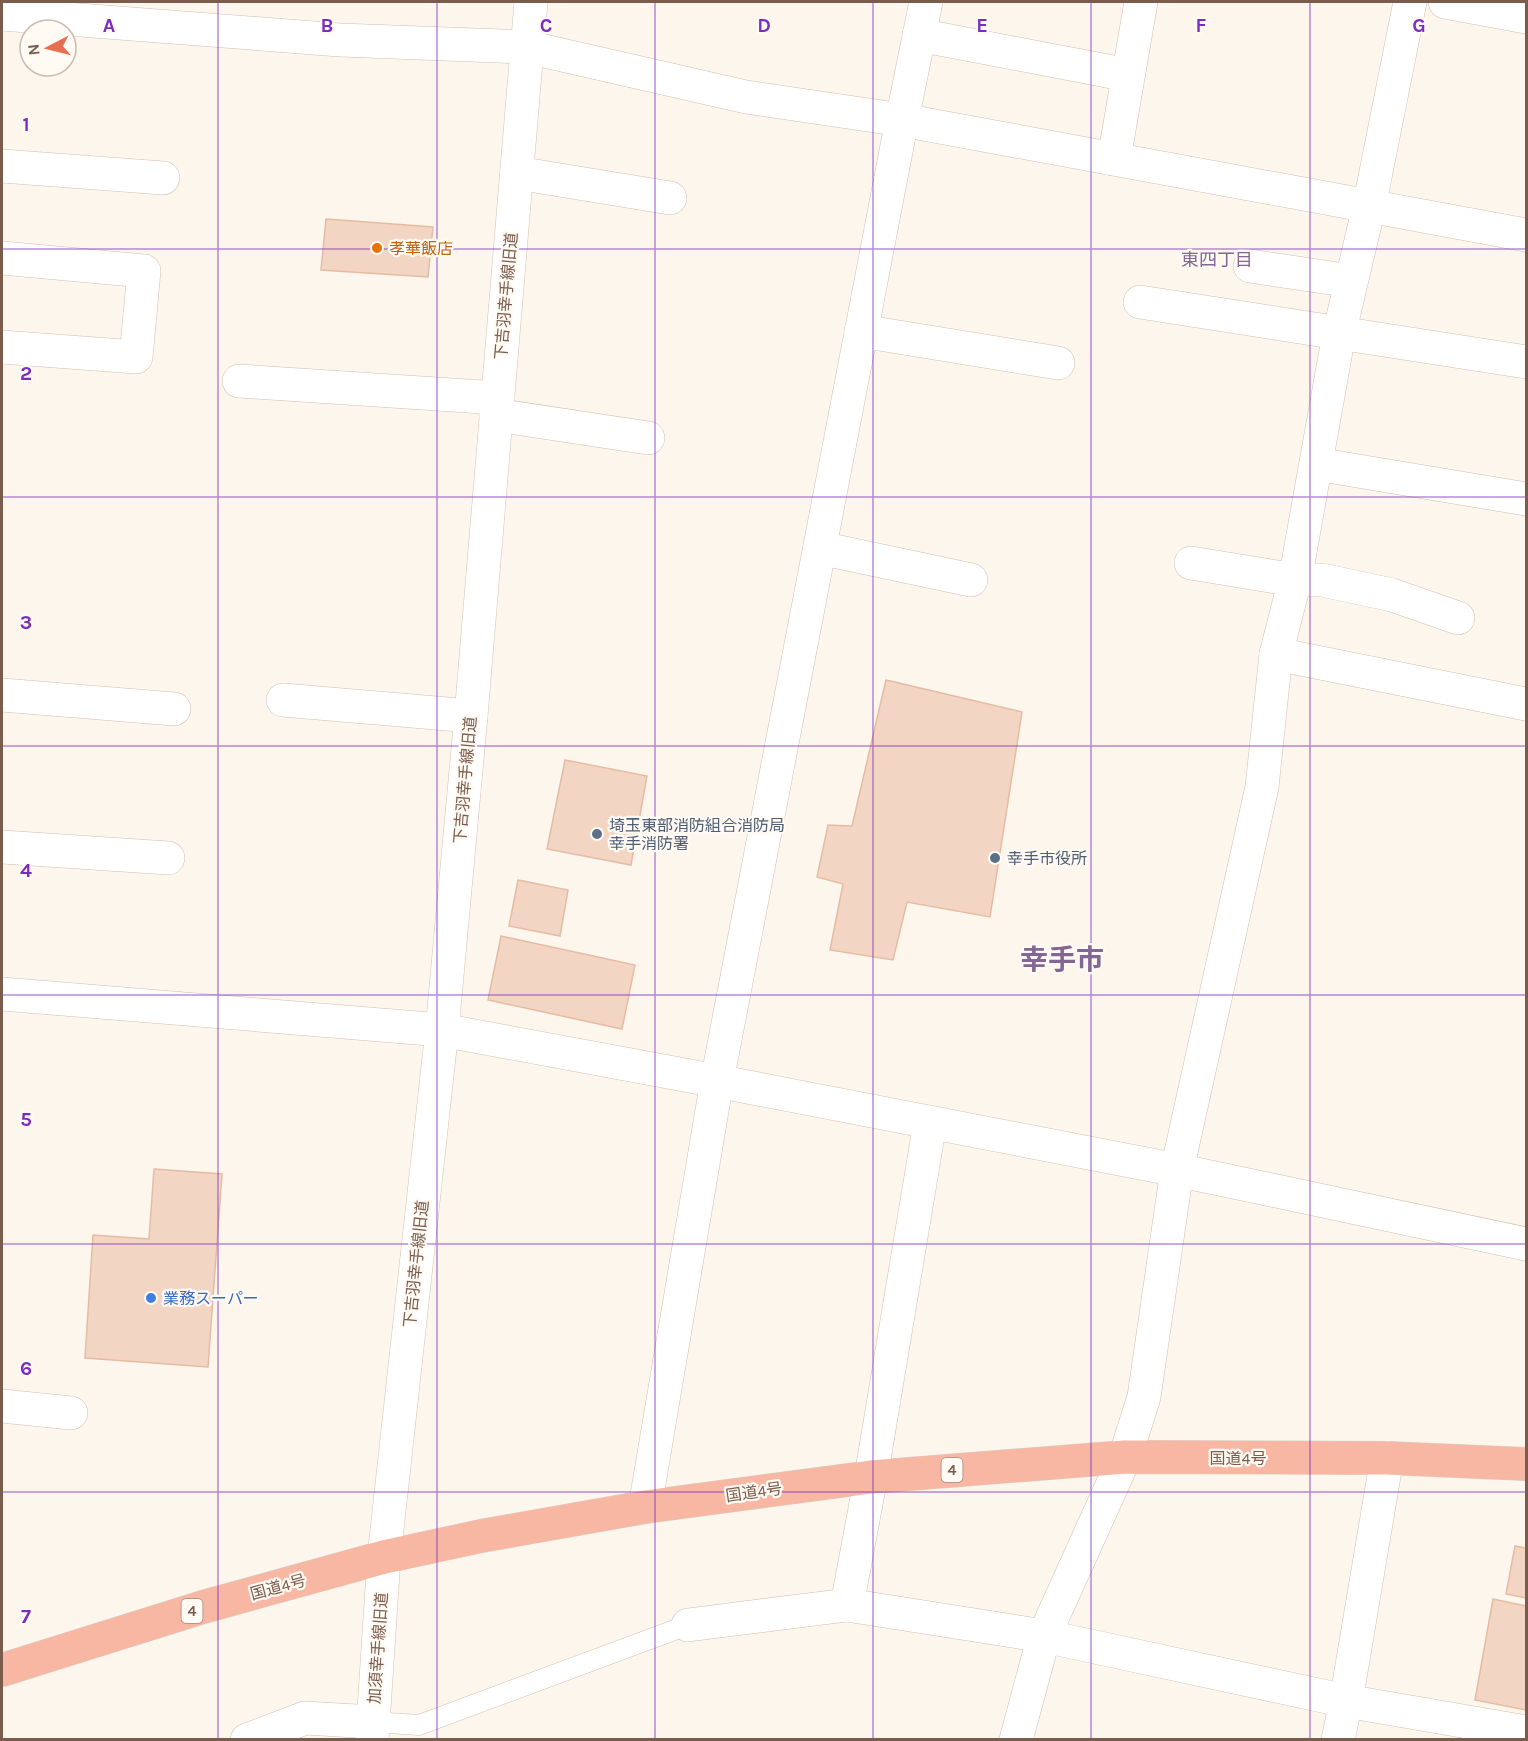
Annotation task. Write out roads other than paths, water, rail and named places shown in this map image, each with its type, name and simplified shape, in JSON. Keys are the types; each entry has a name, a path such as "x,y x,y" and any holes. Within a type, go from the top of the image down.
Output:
{"highway":[{"name":"国道4号","path":"2,1670 203,1607 384,1557 482,1536 645,1507 871,1477 1125,1457 1387,1458 1527,1464"}],"street":[{"path":"3,2 2,14 340,40 527,47 746,97 902,120 1527,235"},
{"name":"下吉羽幸手線旧道","path":"384,1557 442,1030 471,716 531,2"},
{"path":"645,1507 717,1081 926,2"},
{"path":"1114,159 1141,2"},
{"path":"1016,1740 1044,1636 1125,1457 1144,1397 1177,1170 1262,787 1276,654 1294,580 1339,334 1369,207 1410,2"},
{"path":"1445,2 1527,17"},
{"path":"919,35 1128,75"},
{"path":"2,166 163,178"},
{"path":"517,173 670,198"},
{"path":"2,258 144,271 136,357 2,347"},
{"path":"1250,266 1351,281"},
{"path":"1140,302 1527,362"},
{"path":"861,331 1058,363"},
{"path":"239,381 497,406 648,438"},
{"path":"1316,464 1527,499"},
{"path":"820,548 971,580"},
{"path":"1191,563 1294,580 1322,580 1392,595 1458,618"},
{"path":"1276,654 1527,704"},
{"path":"2,695 174,709"},
{"path":"283,700 471,716"},
{"path":"2,847 168,858"},
{"path":"2,993 442,1030 1177,1170 1527,1244"},
{"path":"847,1605 871,1477 930,1123"},
{"path":"2,1406 71,1413"},
{"path":"1338,1740 1387,1458"},
{"name":"加須幸手線旧道","path":"372,1731 384,1557"},
{"path":"688,1625 847,1605 1044,1636 1346,1701 1527,1732"},
{"path":"247,1740 305,1718 372,1731"}],"lane":[{"path":"372,1731 419,1725 688,1625"}],"place":[{"name":"孝華飯店","path":"377,248"},
{"name":"埼玉東部消防組合消防局 幸手消防署","path":"597,834"},
{"name":"幸手市役所","path":"995,858"},
{"name":"業務スーパー","path":"151,1298"}],"district":[{"name":"東四丁目","path":"1217,260"},
{"name":"幸手市","path":"1062,959"}]}
